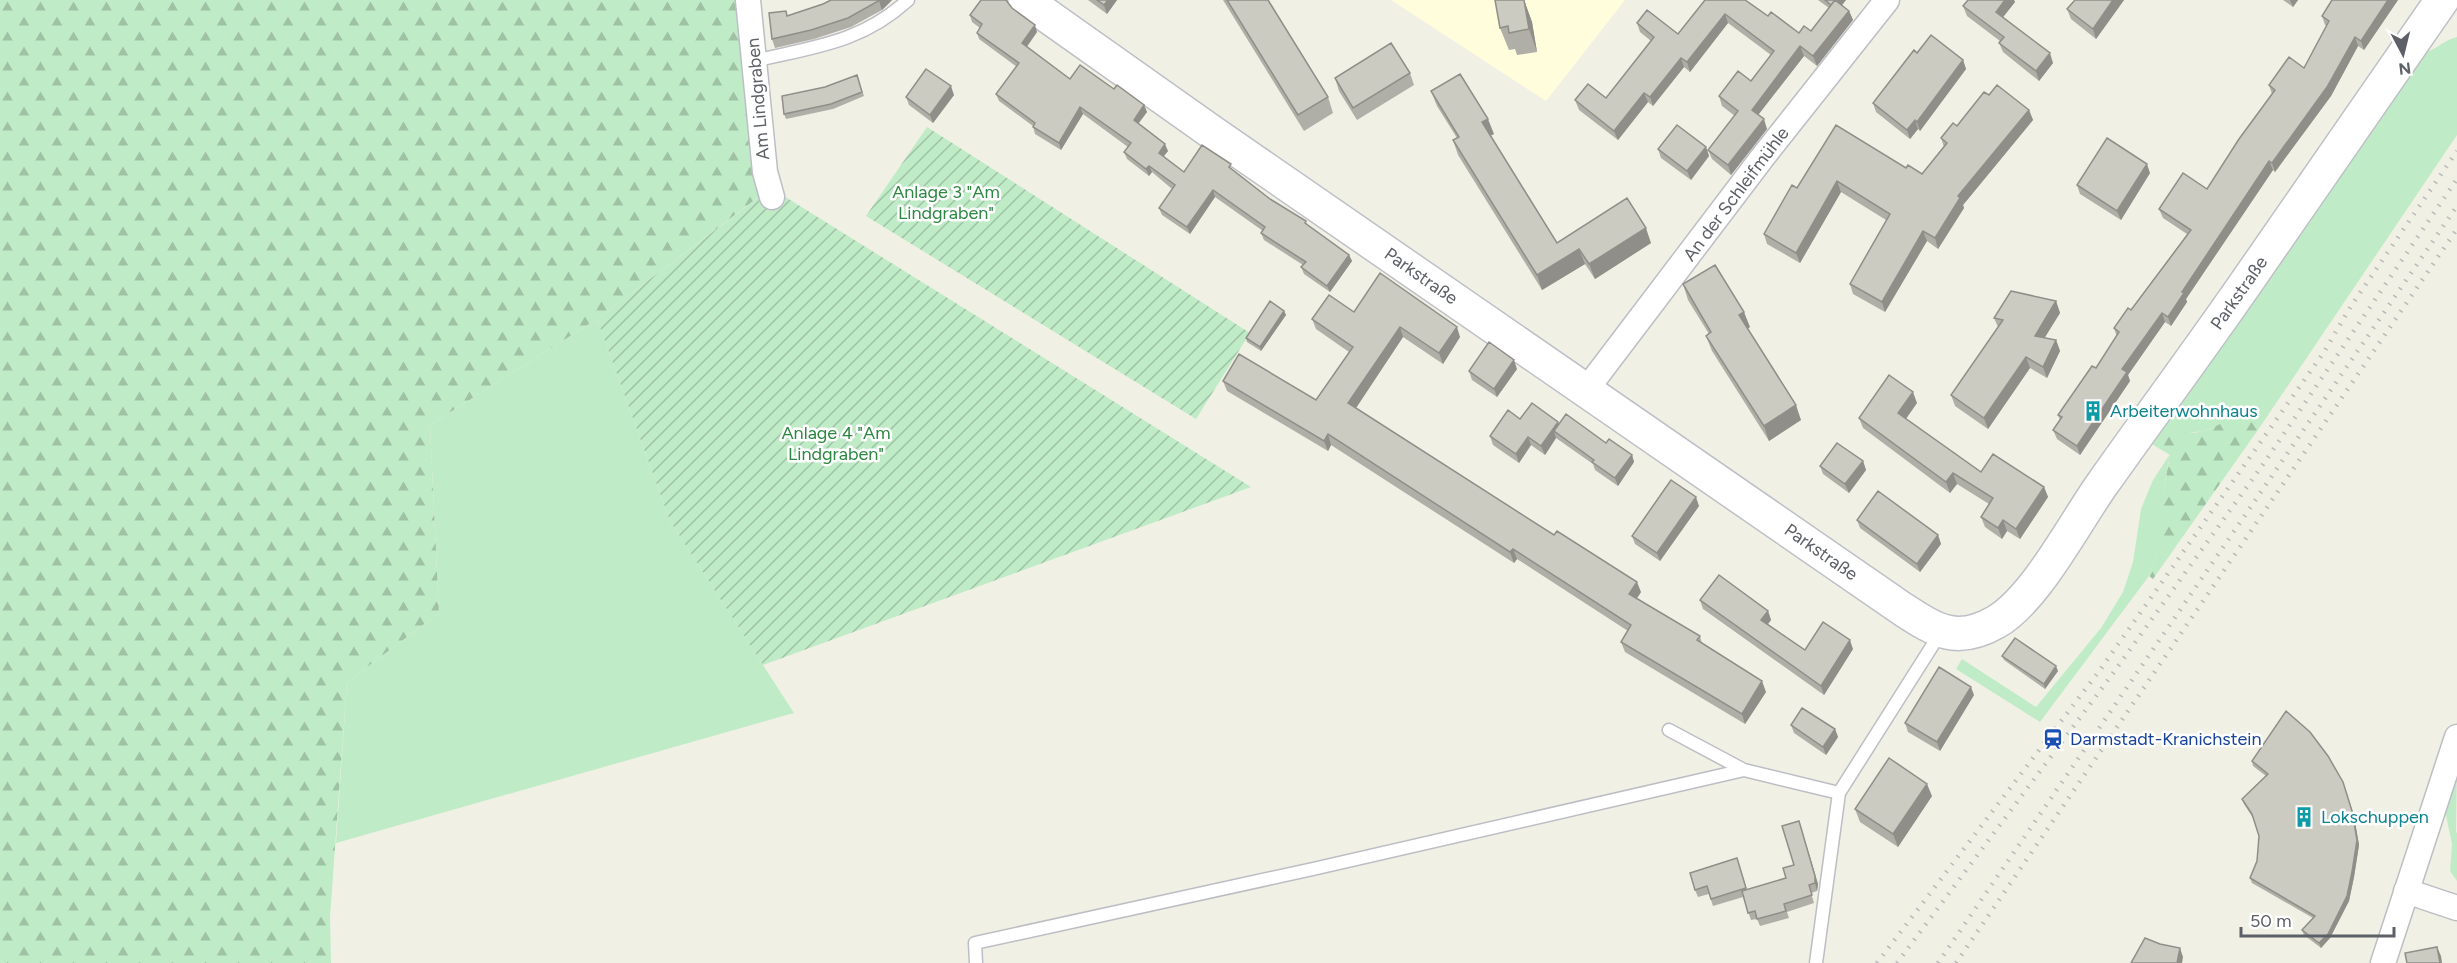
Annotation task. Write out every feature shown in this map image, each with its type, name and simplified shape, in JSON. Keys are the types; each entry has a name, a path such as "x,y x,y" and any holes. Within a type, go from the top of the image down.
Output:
{"street":[{"name":"Am Lindgraben","path":"748,0 765,172 772,197"},
{"name":"Parkstraße","path":"1025,0 1213,133 1892,601 1941,632 1954,634 1967,633 1994,623 2012,610 2031,590 2442,0"},
{"name":"An der Schleifmühle","path":"1586,390 1762,158 1887,0"},
{"path":"2383,963 2457,737"},
{"path":"2406,891 2457,908"}],"lane":[{"path":"754,60 842,41 889,17 908,0"},
{"path":"1816,963 1839,793 1941,632"},
{"path":"1669,730 1744,770 1839,793"},
{"path":"976,963 975,943 1313,869 1744,770"}],"shaded area":[{"path":"1391,0 1625,0 1546,101"}],"green space":[{"path":"0,0 740,0 764,193 597,319 430,425 439,613 347,682 330,917 331,963 0,963"},
{"path":"2457,37 2457,135 2260,427 2249,422 2233,420 2206,430 2192,432 2162,427 2423,53"},
{"name":"Anlage 3 \"Am Lindgraben\"","path":"927,127 1250,333 1196,419 866,216"},
{"name":"Anlage 4 \"Am Lindgraben\"","path":"771,188 1251,487 763,665 670,521 597,319"},
{"path":"597,319 670,521 794,713 336,843 347,682 439,613 430,425"},
{"path":"2244,419 2260,427 2153,579 2149,576 2163,538 2163,494 2170,455 2150,443 2162,427 2194,433 2210,429 2226,421"},
{"path":"2170,454 2163,494 2163,539 2149,576 2040,722 1956,669 1962,659 2036,707 2101,628 2123,592 2133,562 2141,509 2153,480"},
{"path":"2457,762 2457,881 2450,871 2452,844 2443,801"}],"building":[{"path":"831,0 880,0 848,18 772,39 769,13 786,11 787,16"},
{"path":"981,0 1006,0 1012,8 1035,25 1022,43 1070,79 1080,65 1114,89 1117,85 1144,105 1134,120 1165,144 1159,153 1184,172 1202,145 1231,164 1229,167 1270,199 1306,221 1305,223 1349,255 1327,286 1301,267 1306,262 1261,233 1265,227 1213,190 1187,227 1159,208 1175,185 1149,166 1146,169 1124,152 1131,143 1080,107 1059,143 1033,127 1035,123 996,94 1019,63 977,33 982,24 970,15"},
{"path":"1097,0 1108,0 1104,5"},
{"path":"1227,0 1268,0 1328,97 1298,115"},
{"path":"1495,0 1524,0 1529,29 1509,33 1508,26 1500,28"},
{"path":"1705,0 1745,0 1768,16 1771,12 1799,33 1804,26 1811,31 1835,0 1849,11 1813,56 1800,46 1752,110 1764,119 1728,165 1708,150 1738,111 1719,96 1738,71 1751,81 1774,51 1725,14 1687,62 1681,58 1650,97 1644,93 1614,131 1575,100 1588,84 1606,98 1654,37 1637,23 1647,10 1678,34"},
{"path":"1825,0 1835,0 1831,5"},
{"path":"1968,0 2005,0 1996,12 2050,53 2036,71 1999,43 2004,37 1963,6"},
{"path":"2075,0 2113,0 2093,29 2067,9"},
{"path":"2332,0 2388,0 2361,41 2355,37 2327,87 2272,163 2269,161 2182,292 2184,293 2168,317 2162,313 2122,369 2127,372 2077,446 2053,430 2062,417 2058,415 2092,366 2096,368 2119,332 2114,328 2128,308 2131,310 2191,230 2159,209 2183,173 2207,189 2239,139 2275,90 2269,85 2289,57 2304,68 2329,21 2322,16"},
{"path":"1931,35 1963,60 1917,122 1915,120 1907,130 1873,103 1914,50 1917,53"},
{"path":"1391,43 1410,73 1353,108 1335,78"},
{"path":"926,69 951,86 930,115 906,97"},
{"path":"1460,74 1488,119 1482,122 1557,243 1627,198 1646,228 1589,264 1579,249 1537,275 1453,140 1459,137 1431,91"},
{"path":"857,75 862,92 831,104 784,114 782,96 825,87"},
{"path":"1997,85 2029,110 1958,196 1960,198 1935,238 1923,231 1882,302 1850,284 1890,214 1837,181 1796,253 1764,234 1792,185 1797,188 1836,125 1906,168 1908,165 1922,174 1947,143 1941,138 1953,123 1957,126 1984,92 1989,95"},
{"path":"1677,125 1706,147 1687,171 1658,149"},
{"path":"2107,138 2147,164 2117,211 2077,185"},
{"path":"1715,265 1744,312 1739,315 1796,405 1764,426 1706,336 1711,332 1683,284"},
{"path":"1380,273 1457,327 1439,353 1400,327 1348,403 1554,535 1557,531 1637,582 1629,594 1700,636 1697,640 1762,681 1742,714 1621,642 1631,625 1513,549 1510,552 1328,434 1324,441 1223,381 1239,354 1316,400 1353,347 1312,319 1329,295 1354,312"},
{"path":"2011,291 2056,301 2035,336 2056,340 2043,367 2026,357 1984,418 1951,395 2003,320 1994,318"},
{"path":"1270,301 1284,311 1260,347 1246,338"},
{"path":"1489,342 1514,360 1494,389 1469,371"},
{"path":"1889,375 1913,392 1898,413 1981,472 1993,454 2044,487 2016,529 2003,520 1998,528 1981,517 1993,498 1953,473 1946,482 1859,418"},
{"path":"1532,403 1558,422 1541,446 1528,437 1516,454 1490,436 1508,410 1520,419"},
{"path":"1566,414 1606,443 1609,439 1632,455 1615,478 1554,431"},
{"path":"1837,443 1863,461 1845,484 1820,466"},
{"path":"1671,480 1696,497 1657,553 1632,536"},
{"path":"1878,491 1938,535 1917,564 1857,520"},
{"path":"1719,575 1768,611 1761,620 1805,650 1823,622 1850,640 1821,686 1700,600"},
{"path":"2015,638 2056,666 2044,684 2002,656"},
{"path":"1939,667 1971,687 1937,742 1905,723"},
{"path":"1802,708 1835,729 1823,747 1791,725"},
{"name":"Lokschuppen","path":"2286,711 2310,732 2328,756 2343,782 2352,811 2357,840 2347,896 2328,934 2319,943 2302,930 2315,916 2250,878 2257,861 2259,836 2252,814 2242,799 2268,774 2252,761"},
{"path":"1889,758 1927,784 1893,834 1855,809"},
{"path":"1799,821 1815,876 1815,883 1809,885 1812,895 1784,904 1786,911 1757,919 1755,911 1748,913 1742,891 1786,878 1783,868 1794,865 1782,826"},
{"path":"1737,858 1746,888 1711,899 1707,886 1695,890 1690,873"},
{"path":"2145,938 2180,948 2177,963 2131,963"},
{"path":"2437,947 2440,963 2407,963 2405,953"}],"railway":[{"path":"1877,963 2100,670 2324,352 2351,306 2457,151"},
{"path":"1897,963 2111,676 2264,463 2457,179"},
{"path":"1938,963 2457,206"},
{"path":"1956,963 2457,229"}],"place":[{"name":"Arbeiterwohnhaus","path":"2093,411"},
{"name":"Darmstadt-Kranichstein","path":"2053,739"},
{"name":"Lokschuppen","path":"2304,817"}]}
